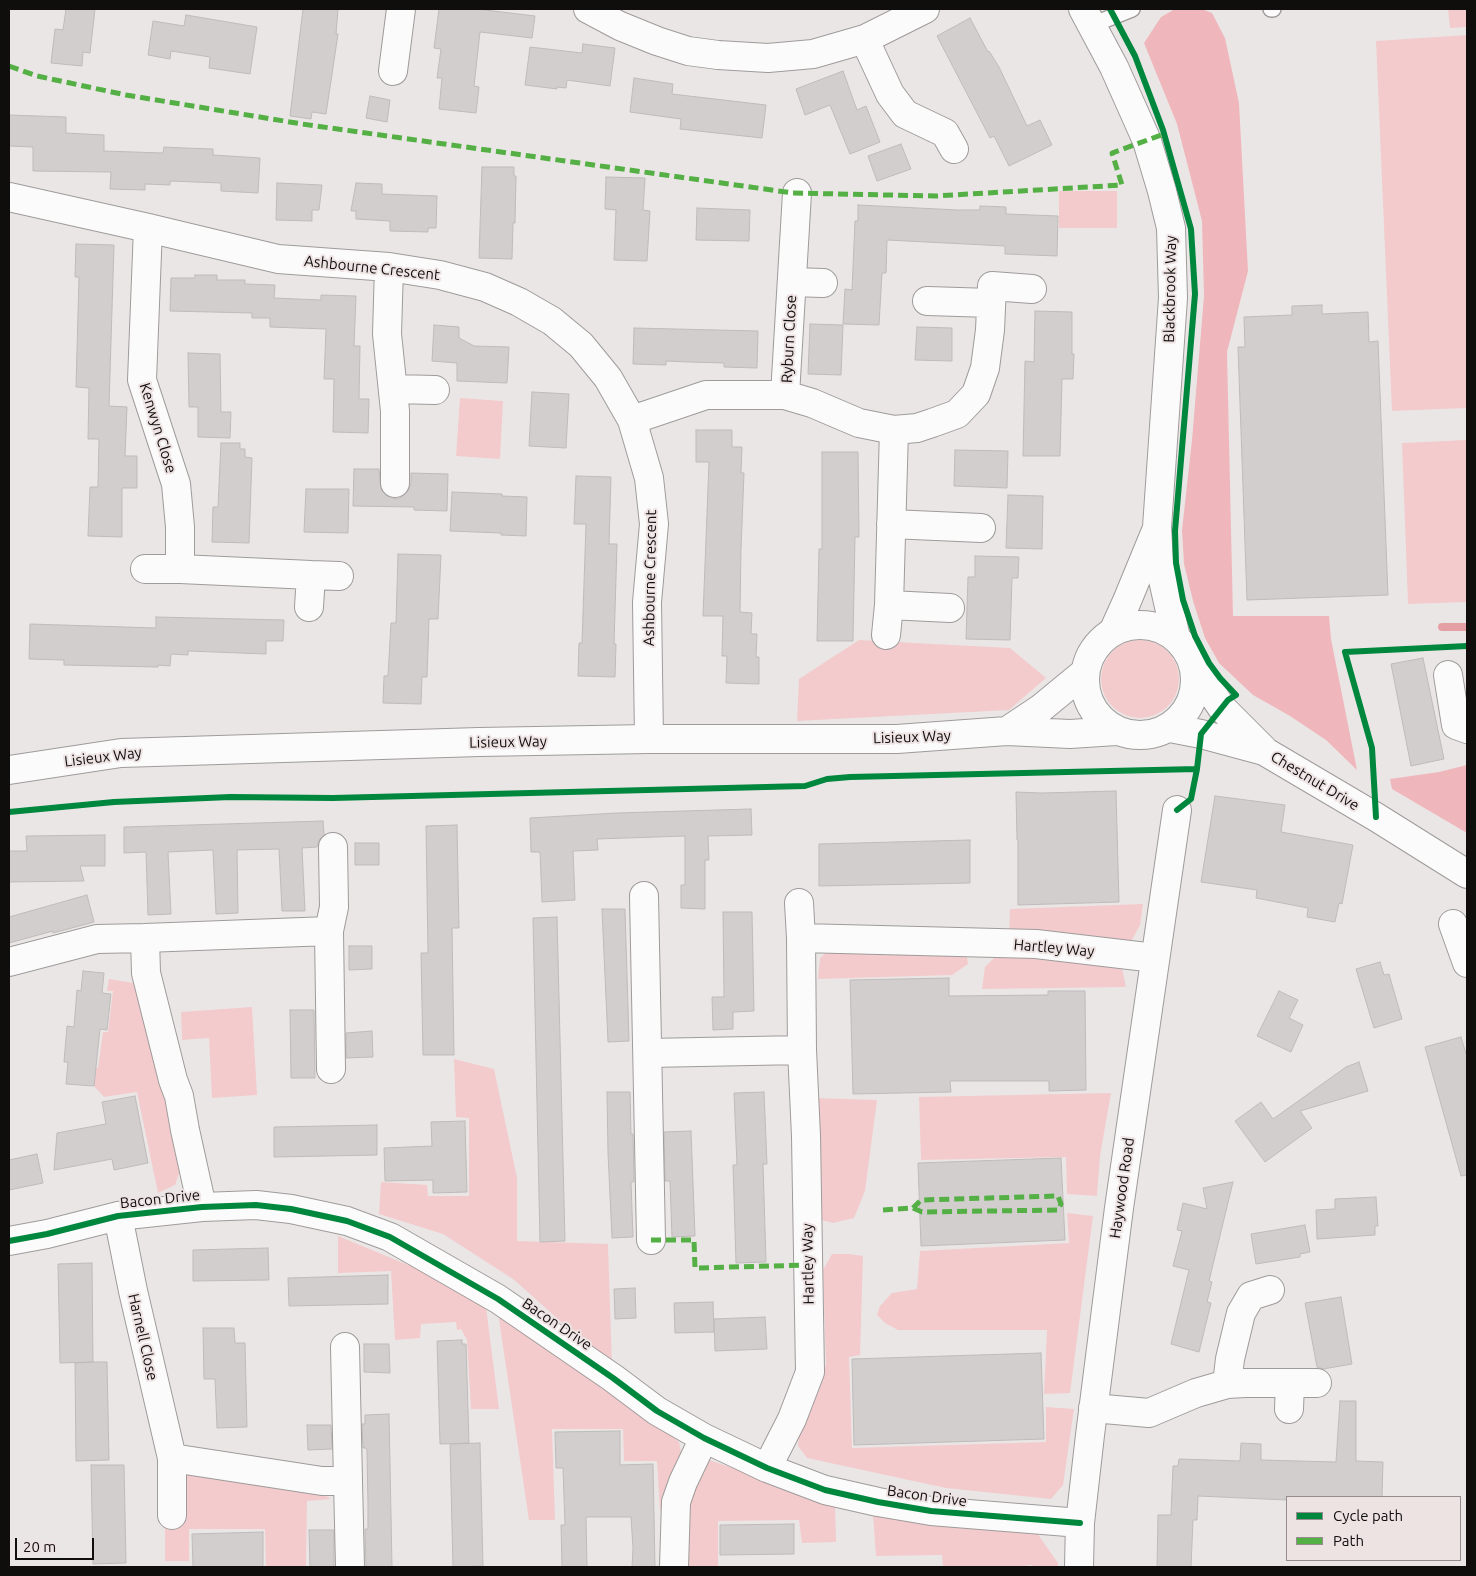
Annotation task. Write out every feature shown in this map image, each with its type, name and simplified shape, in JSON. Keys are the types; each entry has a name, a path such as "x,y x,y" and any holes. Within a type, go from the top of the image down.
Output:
{"street":[{"path":"394,71 402,9"},
{"path":"588,9 620,26 688,51 768,58 812,54 866,39 925,9"},
{"name":"Blackbrook Way","path":"1087,17 1114,67 1147,141 1171,228 1173,298 1157,527 1159,562 1176,638"},
{"path":"866,39 870,52 890,94 905,114 952,134"},
{"name":"Ryburn Close","path":"785,395 797,193"},
{"name":"Ashbourne Crescent","path":"9,197 278,259 389,267 440,275 485,287 519,302 552,321 581,345 608,378 632,420 650,478 654,524 647,602 649,739"},
{"name":"Kenwyn Close","path":"148,228 142,380 176,484 180,527 180,569"},
{"path":"389,267 387,334 394,389 395,483"},
{"name":"Ryburn Close","path":"792,282 823,283"},
{"name":"Ryburn Close","path":"632,420 706,395 785,395 812,403 858,423 894,430 917,428 957,414 976,394 985,368 992,286 1032,289"},
{"path":"927,302 991,304"},
{"path":"394,389 436,390"},
{"path":"886,635 889,605 894,430"},
{"path":"891,524 981,528"},
{"name":"Blackbrook Way","path":"1113,632 1157,527"},
{"path":"145,570 180,569 339,576"},
{"path":"309,607 311,575"},
{"path":"889,605 950,608"},
{"path":"1145,625 1167,632 1176,638 1188,651 1194,668 1195,691 1186,712 1170,728 1157,734 1129,735 1116,731 1102,720 1091,706 1087,695 1085,672 1092,653 1113,632 1123,628 1145,625"},
{"name":"Chestnut Drive","path":"1194,668 1222,708 1264,751 1376,817 1467,874"},
{"path":"1008,732 1040,709 1085,672"},
{"path":"1448,675 1456,725 1467,729"},
{"name":"Chestnut Drive","path":"1170,728 1202,734 1264,751"},
{"name":"Lisieux Way","path":"9,770 121,753 479,742 649,739 897,739 1008,732 1070,734 1116,731"},
{"name":"Haywood Road","path":"1079,1567 1080,1523 1093,1408 1125,1162 1177,810"},
{"path":"331,1069 329,931 334,907 333,846"},
{"path":"644,896 651,1240"},
{"name":"Hartley Way","path":"767,1468 792,1419 810,1372 806,1136 799,903"},
{"path":"1453,924 1467,963"},
{"path":"9,962 98,939 329,931"},
{"name":"Bacon Drive","path":"144,938 146,974 173,1080 179,1096 202,1207"},
{"name":"Hartley Way","path":"801,938 1036,944 1155,958"},
{"path":"648,1053 802,1050"},
{"name":"Bacon Drive","path":"9,1241 47,1234 118,1216 202,1207 256,1205 291,1209 347,1221 390,1238 498,1299 598,1367 658,1411 704,1438 767,1468 825,1490 931,1512 1080,1523"},
{"name":"Harnell Close","path":"118,1216 133,1291 172,1458 172,1515"},
{"path":"1228,1384 1230,1359 1241,1313 1251,1296 1270,1290"},
{"path":"345,1347 350,1567"},
{"path":"1289,1409 1290,1383"},
{"path":"1093,1408 1149,1413 1196,1393 1228,1384 1318,1383"},
{"path":"674,1567 676,1502 683,1482 704,1438"},
{"path":"172,1458 322,1481 348,1481"}],"lane":[{"path":"1087,17 1132,9"}],"shaded area":[{"path":"1175,9 1202,9 1212,13 1225,38 1239,103 1248,271 1227,352 1233,616 1329,616 1331,639 1357,770 1326,740 1290,716 1253,695 1219,663 1205,638 1184,564 1182,530 1192,440 1204,296 1202,221 1177,124 1144,43 1161,17"},
{"path":"1448,9 1467,9 1467,27 1450,28"},
{"path":"1467,35 1467,408 1392,411 1376,41"},
{"path":"1059,191 1117,191 1117,228 1059,228"},
{"path":"460,398 503,401 500,459 456,456"},
{"path":"1467,440 1467,602 1408,604 1402,443"},
{"path":"859,640 1010,648 1046,678 1009,710 797,721 799,679"},
{"path":"1140,640 1155,643 1168,651 1176,664 1179,679 1176,694 1168,707 1155,715 1140,718 1125,715 1112,707 1104,694 1101,679 1104,664 1112,651 1125,643"},
{"path":"1467,765 1467,833 1392,789 1390,779 1439,772"},
{"path":"1143,904 1140,925 1131,942 1009,938 1010,909"},
{"path":"833,946 966,951 968,964 952,975 818,979 820,958"},
{"path":"999,953 1122,968 1126,987 982,989 985,967"},
{"path":"109,979 140,984 181,1168 175,1185 158,1193 137,1092 104,1097 93,1085 95,1068 98,1068 103,1032 108,1032 113,991 107,991"},
{"path":"252,1007 257,1095 212,1098 209,1038 182,1040 181,1012"},
{"path":"454,1059 494,1069 517,1178 517,1241 608,1244 612,1367 513,1279 443,1234 379,1214 381,1182 427,1185 428,1196 469,1196 469,1118 456,1117"},
{"path":"1111,1093 1100,1156 1097,1196 1067,1194 1066,1157 921,1160 919,1097"},
{"path":"815,1098 877,1100 865,1191 854,1218 833,1223 817,1219"},
{"path":"1067,1213 1093,1216 1070,1393 1044,1394 1047,1330 898,1330 885,1323 877,1315 880,1306 892,1293 917,1289 920,1251 1069,1243"},
{"path":"338,1236 430,1274 486,1307 499,1409 471,1409 467,1340 461,1329 457,1330 456,1322 421,1324 420,1338 395,1340 391,1271 338,1273"},
{"path":"832,1254 863,1256 860,1355 849,1357 852,1448 1046,1442 1046,1407 1074,1409 1063,1485 1051,1499 946,1488 807,1458 798,1446 799,1432 826,1365 823,1270"},
{"path":"498,1313 645,1413 679,1442 683,1464 660,1511 657,1461 624,1461 623,1429 552,1429 555,1520 529,1520"},
{"path":"703,1458 835,1502 836,1542 802,1543 799,1520 718,1521 718,1567 681,1567 684,1502"},
{"path":"185,1467 313,1488 331,1499 307,1501 306,1567 266,1567 265,1529 189,1529 189,1561 165,1561 165,1515"},
{"path":"873,1515 1037,1533 1058,1563 1058,1567 1035,1567 1031,1565 1017,1567 943,1567 942,1555 876,1556"}],"building":[{"path":"66,9 95,9 90,53 83,52 82,66 51,63 55,29 63,30"},
{"path":"303,9 338,9 336,34 338,34 326,114 312,112 311,119 290,116"},
{"path":"439,9 477,9 535,16 532,38 480,32 474,86 479,87 476,113 439,109 442,78 437,78 441,49 434,48"},
{"path":"186,15 257,27 250,74 209,68 210,57 171,51 170,59 148,55 153,21 184,26"},
{"path":"970,18 988,52 999,67 1027,126 1040,120 1052,145 1009,166 994,136 990,138 937,36"},
{"path":"583,44 615,48 610,86 567,80 566,88 557,87 557,89 525,85 530,47 582,53"},
{"path":"843,71 857,110 866,106 880,142 850,154 830,105 805,115 796,89"},
{"path":"634,78 673,84 672,94 766,105 762,138 680,129 681,119 630,112"},
{"path":"370,96 390,100 387,122 366,118"},
{"path":"9,115 66,117 66,133 104,135 104,151 163,153 164,147 213,149 213,155 260,158 258,193 221,191 221,183 170,181 170,185 145,184 145,190 110,189 111,172 33,171 33,147 9,146"},
{"path":"901,144 911,169 877,181 868,156"},
{"path":"482,167 514,167 514,176 516,176 515,223 513,223 512,259 479,258"},
{"path":"606,177 645,178 643,210 650,211 647,261 614,260 616,210 605,209"},
{"path":"277,183 322,185 319,210 312,210 312,221 276,220"},
{"path":"356,183 382,184 382,194 437,196 436,228 428,228 428,232 390,231 390,221 356,219 356,211 351,211"},
{"path":"858,205 958,210 980,210 980,206 1006,207 1006,214 1058,216 1057,256 1005,254 1005,246 887,240 886,273 882,273 879,325 843,324 845,289 852,290 855,221 858,221"},
{"path":"697,208 750,210 749,241 696,240"},
{"path":"76,244 114,245 109,406 127,407 125,456 137,456 137,488 122,488 122,537 88,536 90,487 98,487 99,439 88,439 89,388 76,387 79,277 75,277"},
{"path":"195,275 217,275 217,280 245,280 245,284 275,285 274,298 321,300 321,295 356,296 354,346 360,346 359,399 369,399 368,433 333,432 334,379 324,379 326,329 270,327 270,318 252,318 252,313 170,311 171,278 195,278"},
{"path":"1322,305 1322,314 1368,312 1369,342 1378,341 1388,595 1247,600 1238,347 1245,347 1244,317 1292,315 1292,306"},
{"path":"1035,311 1072,312 1073,379 1062,379 1060,456 1023,456 1025,361 1034,362"},
{"path":"810,324 843,325 841,375 808,374"},
{"path":"434,325 459,327 459,338 474,346 509,347 507,383 457,381 457,363 432,361"},
{"path":"917,327 952,328 952,361 915,360"},
{"path":"634,328 758,331 757,368 724,367 724,363 666,361 666,365 633,364"},
{"path":"188,353 220,354 221,412 231,412 230,438 198,437 198,407 189,407"},
{"path":"532,392 569,394 566,448 529,446"},
{"path":"696,430 732,430 732,447 742,447 741,473 744,473 740,612 752,613 751,634 757,634 756,657 759,657 759,684 726,683 727,656 722,656 723,616 703,616 709,462 696,462"},
{"path":"221,443 240,443 240,449 245,449 245,457 252,458 249,543 212,542 213,507 218,507"},
{"path":"955,450 1008,451 1007,488 954,486"},
{"path":"822,452 858,452 859,537 855,537 853,641 817,641 819,549 822,549"},
{"path":"354,469 379,469 381,490 387,496 395,499 402,497 408,491 411,483 411,473 448,474 447,511 414,510 414,507 353,506"},
{"path":"576,476 611,477 609,544 617,544 615,677 578,676 579,643 582,643 586,524 574,524"},
{"path":"306,489 349,489 348,533 304,532"},
{"path":"452,492 527,497 526,536 450,531"},
{"path":"1008,495 1043,496 1042,549 1006,548"},
{"path":"398,554 441,555 438,619 429,619 427,677 422,677 421,704 383,703 384,676 388,676 391,623 396,623"},
{"path":"975,556 1019,557 1018,578 1012,578 1010,640 966,639 968,577 975,577"},
{"path":"156,617 284,620 283,641 266,641 266,654 188,651 188,655 171,654 170,666 158,665 158,667 64,665 64,660 29,659 30,624 156,628"},
{"path":"1423,658 1444,759 1411,766 1391,664"},
{"path":"1116,791 1119,902 1018,905 1016,792"},
{"path":"1215,796 1285,805 1281,832 1353,845 1342,904 1339,903 1335,922 1307,917 1308,908 1256,898 1257,890 1201,882"},
{"path":"751,809 752,835 708,836 709,860 705,860 705,909 681,908 681,885 685,885 685,836 597,839 598,850 573,851 575,900 542,902 540,852 531,852 530,818"},
{"path":"323,821 324,835 319,840 317,847 302,848 305,911 282,911 279,849 237,850 238,913 216,914 213,850 168,852 171,914 148,915 146,852 124,853 124,827"},
{"path":"457,825 459,928 452,928 454,1055 423,1055 421,953 428,953 426,826"},
{"path":"105,835 105,866 80,866 84,881 9,882 9,851 27,851 26,836"},
{"path":"970,840 970,883 819,886 819,844"},
{"path":"355,843 379,843 379,865 355,865"},
{"path":"87,895 94,922 9,943 9,917"},
{"path":"602,909 625,909 629,1041 608,1042"},
{"path":"723,912 752,912 754,1011 733,1012 733,1029 713,1030 712,997 724,997"},
{"path":"557,917 565,1241 540,1242 533,918"},
{"path":"349,946 372,946 372,969 349,970"},
{"path":"1380,962 1384,975 1389,974 1402,1019 1374,1028 1356,969"},
{"path":"83,971 104,973 102,993 111,994 107,1030 100,1029 94,1086 66,1084 68,1062 64,1062 67,1026 74,1027 77,990 81,991"},
{"path":"949,978 949,996 1048,995 1048,991 1085,991 1086,1090 1049,1091 1049,1081 950,1081 951,1092 853,1094 850,980"},
{"path":"1279,991 1298,1000 1289,1018 1303,1025 1291,1052 1257,1036"},
{"path":"290,1010 314,1010 315,1078 291,1078"},
{"path":"372,1031 373,1057 346,1058 346,1033"},
{"path":"1461,1037 1467,1057 1467,1175 1461,1176 1425,1047"},
{"path":"1359,1062 1368,1091 1300,1111 1312,1128 1265,1162 1235,1121 1261,1102 1273,1119 1346,1067"},
{"path":"607,1092 630,1092 634,1182 631,1182 633,1237 612,1238"},
{"path":"764,1092 767,1164 763,1164 766,1262 736,1263 733,1165 737,1165 734,1093"},
{"path":"135,1096 148,1163 114,1170 112,1159 54,1170 57,1133 106,1124 102,1102"},
{"path":"465,1121 467,1192 433,1193 433,1180 385,1181 384,1148 432,1146 431,1122"},
{"path":"377,1125 377,1155 274,1157 274,1127"},
{"path":"691,1131 695,1236 672,1237 670,1181 665,1181 664,1132"},
{"path":"37,1154 43,1183 9,1190 9,1160"},
{"path":"1061,1158 1065,1240 921,1246 918,1163"},
{"path":"1233,1182 1209,1281 1212,1282 1207,1302 1211,1303 1199,1352 1171,1344 1189,1270 1173,1266 1182,1231 1177,1230 1183,1203 1207,1209 1203,1188"},
{"path":"1376,1197 1378,1226 1375,1226 1375,1235 1317,1239 1316,1210 1335,1209 1335,1199"},
{"path":"1305,1225 1310,1252 1300,1254 1300,1257 1256,1264 1251,1234"},
{"path":"268,1248 269,1280 193,1281 193,1250"},
{"path":"92,1263 93,1362 60,1363 58,1264"},
{"path":"388,1275 388,1304 289,1306 288,1278"},
{"path":"635,1288 636,1318 615,1319 614,1289"},
{"path":"1341,1297 1352,1364 1323,1369 1317,1367 1305,1303"},
{"path":"713,1302 714,1332 675,1333 674,1303"},
{"path":"765,1317 767,1349 715,1351 714,1319"},
{"path":"203,1328 234,1328 235,1343 245,1343 247,1427 217,1428 215,1379 204,1379"},
{"path":"462,1340 462,1344 466,1344 469,1443 440,1444 437,1341"},
{"path":"364,1344 389,1344 390,1373 364,1372"},
{"path":"1041,1353 1044,1439 854,1445 852,1359"},
{"path":"107,1362 109,1460 76,1461 75,1363"},
{"path":"1340,1401 1356,1401 1356,1461 1383,1462 1382,1496 1286,1496 1286,1500 1198,1496 1197,1520 1193,1520 1191,1567 1157,1567 1158,1515 1171,1515 1173,1466 1178,1466 1179,1459 1240,1461 1241,1443 1261,1444 1261,1460 1336,1462"},
{"path":"389,1414 392,1567 366,1567 365,1529 368,1529 367,1450 363,1448 362,1424 365,1424 365,1415"},
{"path":"307,1425 331,1425 332,1449 308,1450"},
{"path":"620,1431 620,1465 653,1464 655,1567 632,1567 631,1517 586,1517 587,1567 562,1567 561,1525 565,1525 563,1468 556,1468 555,1432"},
{"path":"480,1443 483,1566 453,1567 450,1444"},
{"path":"91,1465 124,1465 126,1563 93,1564"},
{"path":"794,1524 794,1554 720,1555 720,1525"},
{"path":"309,1530 334,1530 334,1567 310,1567"},
{"path":"263,1532 263,1567 193,1567 192,1534"}],"waterway":[{"path":"1442,627 1467,627"}],"marked path":[{"path":"9,66 37,76 126,95 302,124 793,193 936,196 1122,185 1112,153 1164,134"},
{"path":"883,1210 913,1208 922,1212 1058,1210 1061,1204 1058,1196 921,1200 913,1208"},
{"path":"651,1240 694,1240 695,1268 808,1265"}],"cycle path":[{"path":"1110,9 1135,56 1163,130 1191,229 1195,294 1175,531 1176,563 1183,600 1195,636 1209,663 1236,695 1228,700 1201,734 1191,799 1177,810"},
{"path":"1376,817 1372,748 1345,652 1467,646"},
{"path":"9,812 114,802 230,797 333,798 805,786 827,779 850,777 1197,769"},
{"path":"9,1241 47,1234 118,1216 202,1207 256,1205 291,1209 347,1221 390,1237 498,1299 613,1378 657,1411 704,1438 767,1468 825,1490 878,1502 931,1511 1080,1523"}]}
